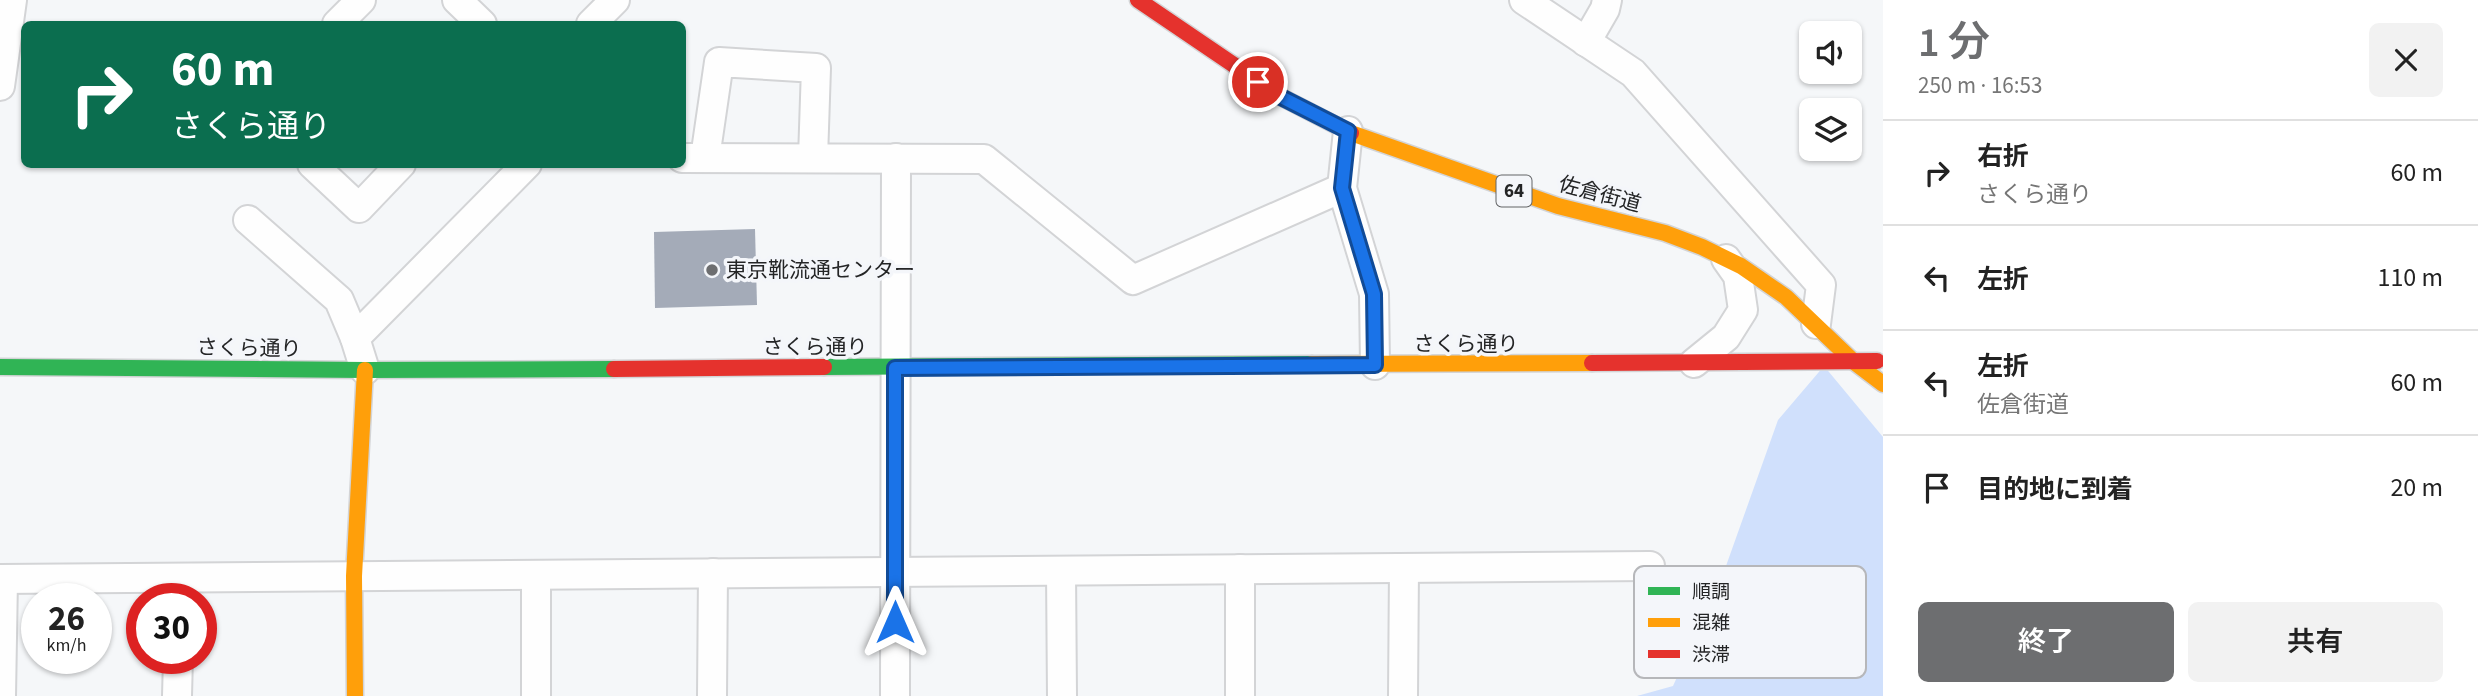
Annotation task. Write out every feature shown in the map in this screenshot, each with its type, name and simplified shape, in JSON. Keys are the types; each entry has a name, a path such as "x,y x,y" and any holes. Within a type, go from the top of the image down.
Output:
{"street":[{"path":"0,86 12,0"},
{"path":"341,21 361,0"},
{"path":"457,0 479,21"},
{"path":"594,21 615,0"},
{"name":"佐倉街道","path":"1138,0 1281,97 1348,131 1558,206 1665,233 1726,259 1786,297 1854,362 1883,384"},
{"path":"1524,0 1633,73 1821,285 1816,324"},
{"path":"1586,42 1605,9 1607,0"},
{"path":"813,158 816,68 719,62 694,158 984,159 1133,280 1342,188"},
{"path":"1348,131 1342,188 1374,294 1375,365"},
{"path":"895,696 896,158"},
{"path":"316,168 359,208 397,168"},
{"path":"355,338 523,168"},
{"path":"248,220 339,300 365,370 354,576 355,696"},
{"path":"1694,363 1726,337 1743,310 1738,276 1726,259"},
{"name":"さくら通り","path":"0,367 365,370 1883,361"},
{"path":"217,585 354,576 1650,565"},
{"path":"1404,568 1404,696"},
{"path":"1240,569 1240,696"},
{"path":"1061,570 1062,696"},
{"path":"712,696 713,573"},
{"path":"536,575 536,696"},
{"path":"1,696 2,579 126,585"},
{"path":"177,696 178,674"}],"shaded area":[{"path":"1824,366 1883,437 1883,696 1637,696 1673,686 1677,678 1866,678 1866,566 1726,566 1778,420"}],"building":[{"path":"755,229 757,305 655,308 654,232"}],"traffic: fast":[{"path":"824,367 1312,364"},
{"path":"0,367 614,369"}],"traffic: slow":[{"path":"1351,133 1558,206 1665,233 1702,247 1741,266 1786,297 1854,362 1883,384"},
{"path":"1312,364 1592,363"},
{"path":"355,696 354,576 365,370"}],"traffic: jam":[{"path":"1138,0 1281,97 1351,133"},
{"path":"1592,363 1877,361"},
{"path":"614,369 824,367"}],"place":[{"name":"東京靴流通センター","path":"712,270"}],"route":[{"path":"895,622 895,368 1375,365 1374,294 1342,188 1348,131 1281,97 1258,82"}]}
